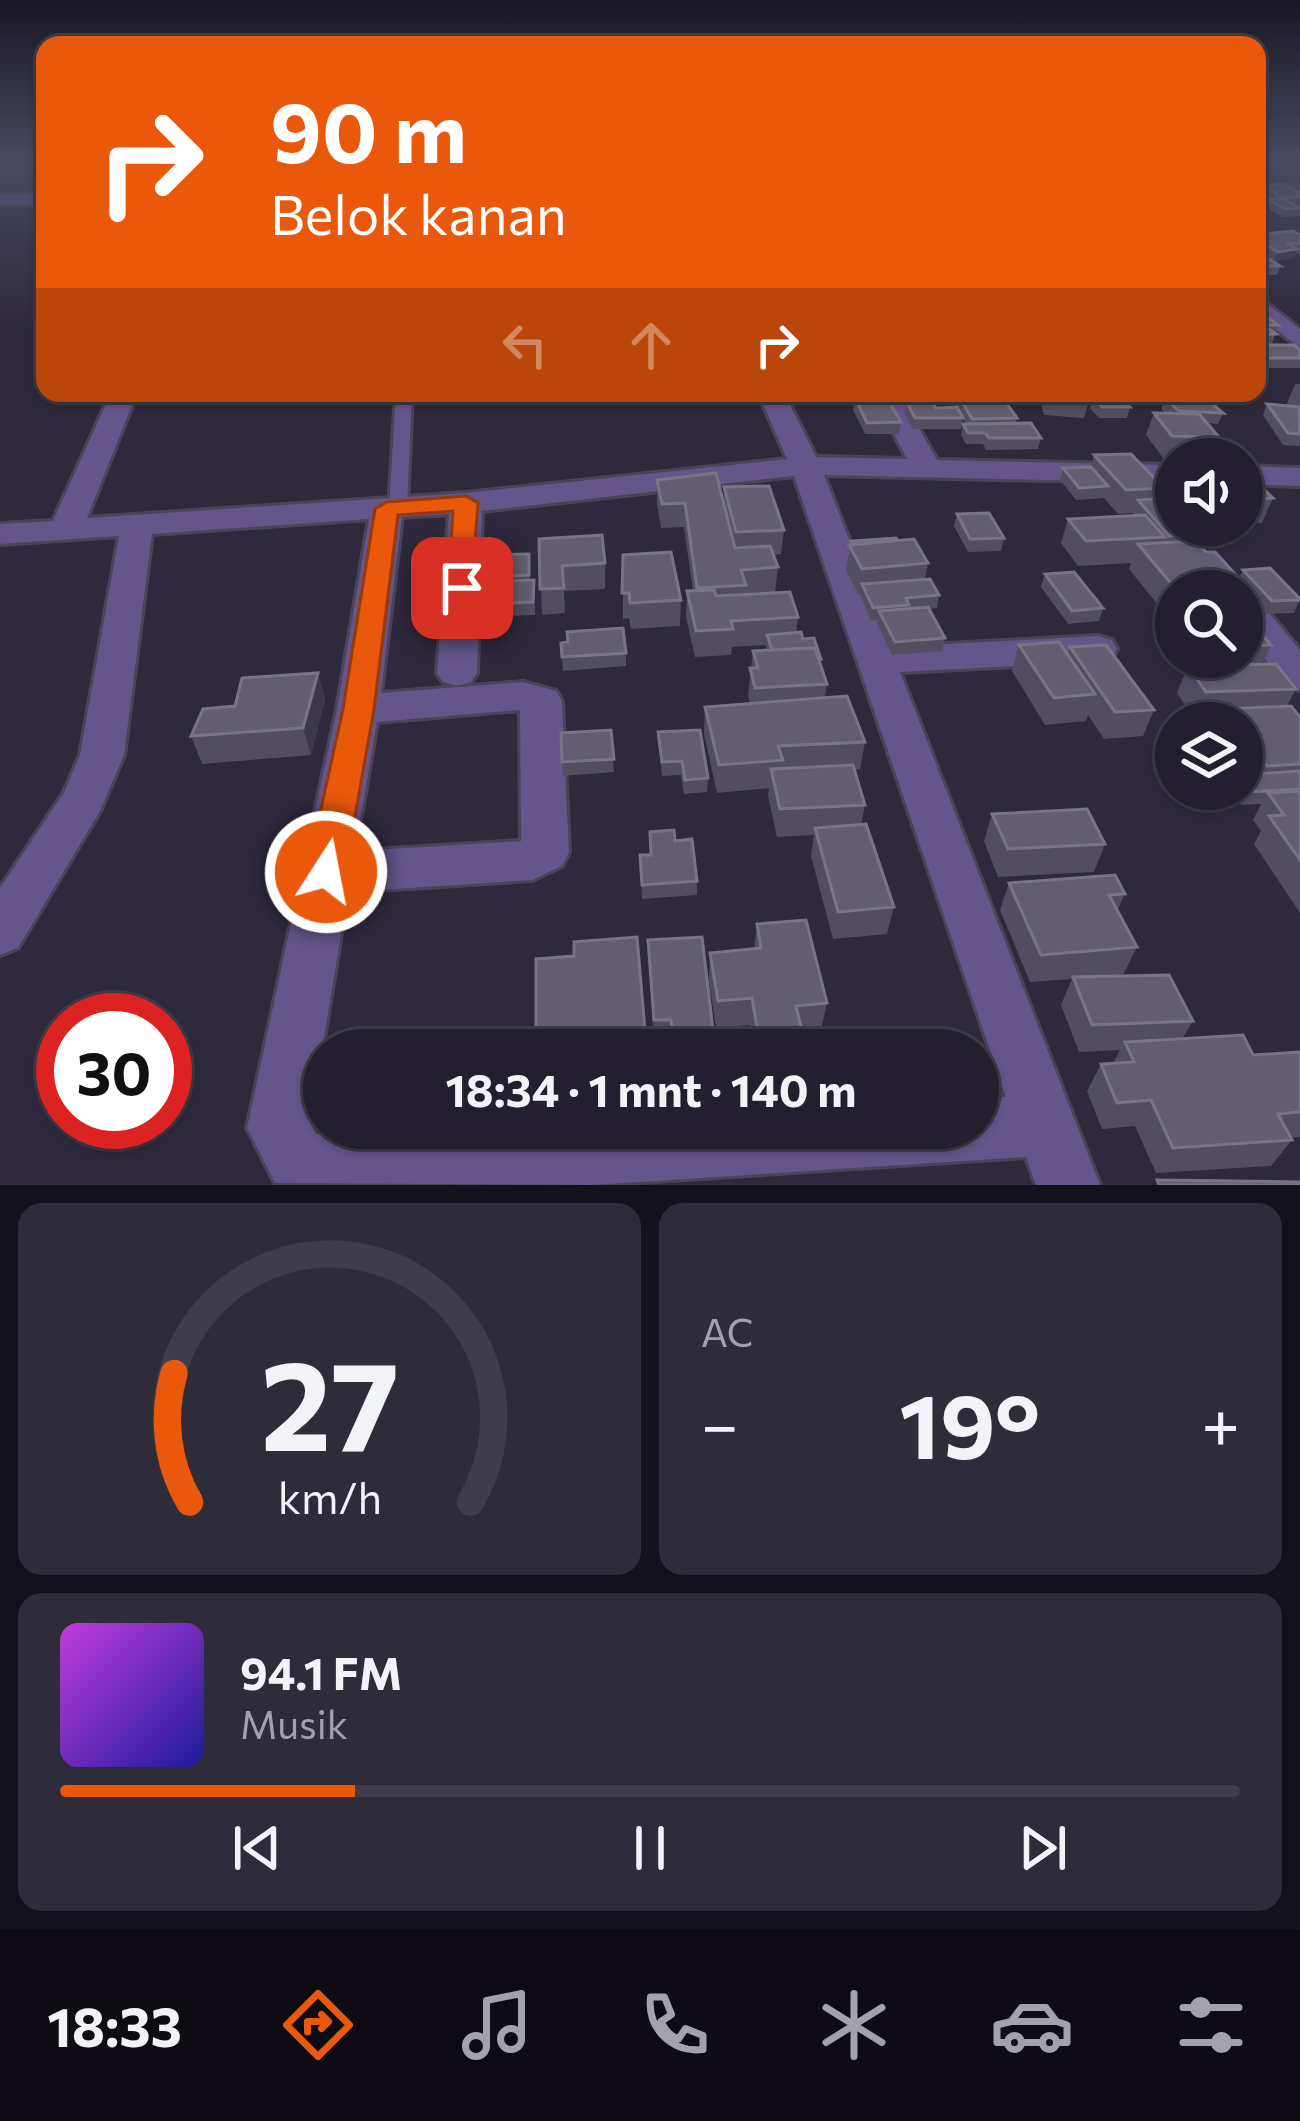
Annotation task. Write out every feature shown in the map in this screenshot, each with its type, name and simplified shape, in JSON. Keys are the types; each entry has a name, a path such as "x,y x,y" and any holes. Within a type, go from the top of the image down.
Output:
{"street":[{"path":"1266,311 1300,341"},
{"path":"66,529 120,402"},
{"path":"775,402 805,466 1068,1185"},
{"path":"891,402 927,469"},
{"path":"0,534 466,503 805,466 1155,473"},
{"path":"1136,473 1155,497"},
{"path":"1263,476 1300,477"},
{"path":"458,673 466,503"},
{"path":"392,509 278,1128 297,1161 336,1170 1042,1124"},
{"path":"0,932 84,799 102,754 137,525"},
{"path":"1263,631 1300,676"},
{"path":"875,661 1098,650"},
{"path":"326,872 532,860 544,856 546,848 541,701 523,696 358,709"}],"lane":[{"path":"392,509 403,402"}],"building":[{"path":"1293,231 1300,235 1300,244 1287,243 1297,249 1278,252 1266,245 1266,234"},
{"path":"1266,345 1294,345 1300,358 1266,358"},
{"path":"857,402 889,402 901,422 867,423"},
{"path":"932,402 936,408 957,407 963,418 915,418 907,403"},
{"path":"962,402 1006,402 1017,418 972,419"},
{"path":"1098,402 1126,402 1130,407 1102,407"},
{"path":"1169,402 1210,402 1223,413 1179,411"},
{"path":"1267,404 1299,407 1300,434 1288,433"},
{"path":"1154,413 1199,414 1219,437 1172,436"},
{"path":"1031,423 1041,438 989,438 985,433 968,433 963,424"},
{"path":"1131,454 1155,479 1155,488 1126,490 1094,455"},
{"path":"1091,467 1108,486 1079,488 1063,468"},
{"path":"716,473 735,548 770,546 778,567 741,570 746,585 697,588 685,503 662,504 657,480"},
{"path":"769,486 784,530 736,532 724,487"},
{"path":"1155,499 1155,520 1138,500"},
{"path":"989,513 1004,538 970,539 957,514"},
{"path":"1145,515 1155,526 1155,538 1086,541 1068,519"},
{"path":"602,535 605,563 562,566 564,588 540,589 539,539"},
{"path":"896,538 898,541 851,541"},
{"path":"914,539 928,563 862,569 849,545"},
{"path":"1138,544 1201,546 1215,552 1231,570 1160,570"},
{"path":"671,552 681,600 630,603 629,593 622,593 623,555"},
{"path":"529,554 529,575 482,578 483,565 495,565 495,555"},
{"path":"1270,568 1300,600 1272,601 1263,591 1263,570 1243,570"},
{"path":"1074,572 1103,608 1072,611 1045,574"},
{"path":"930,579 939,595 906,598 909,605 873,608 862,584"},
{"path":"534,580 533,602 483,604 490,582"},
{"path":"714,590 716,596 790,592 798,617 731,621 733,629 696,631 687,591"},
{"path":"928,607 945,638 895,642 879,611"},
{"path":"623,628 626,653 562,657 561,643 568,642 567,632"},
{"path":"801,632 803,639 814,638 821,659 815,648 772,650 767,635"},
{"path":"1059,642 1095,694 1054,698 1019,645"},
{"path":"1106,645 1154,710 1115,712 1070,647"},
{"path":"815,648 827,684 755,688 750,668 758,668 753,651"},
{"path":"1263,664 1276,664 1296,689 1206,692 1196,678 1263,678"},
{"path":"318,673 303,728 191,736 203,709 235,706 242,678"},
{"path":"847,696 865,742 778,746 783,760 719,765 705,707"},
{"path":"1291,706 1300,717 1300,764 1267,766 1263,761 1263,707"},
{"path":"611,730 614,759 562,762 561,733"},
{"path":"700,730 708,778 685,780 682,761 662,762 658,732"},
{"path":"853,765 865,805 780,809 771,769"},
{"path":"1300,771 1300,789 1263,791 1263,774"},
{"path":"1298,791 1300,860 1269,816 1284,815 1268,793"},
{"path":"1087,809 1105,844 1008,849 992,814"},
{"path":"866,824 894,907 838,912 815,828"},
{"path":"674,830 675,841 692,839 697,881 642,885 640,855 651,855 650,832"},
{"path":"1115,875 1125,894 1109,895 1137,947 1041,955 1009,883"},
{"path":"806,920 827,1003 796,1006 802,1029 757,1029 752,998 718,1001 710,953 761,948 757,924"},
{"path":"637,937 645,1029 536,1029 536,959 574,956 574,942"},
{"path":"702,937 713,1029 672,1029 671,1020 654,1020 648,940"},
{"path":"1169,975 1193,1021 1092,1025 1073,977"},
{"path":"1243,1035 1253,1055 1300,1052 1300,1112 1278,1114 1292,1140 1173,1148 1151,1100 1117,1103 1101,1064 1134,1062 1125,1042"},
{"path":"1157,1180 1300,1182 1300,1185 1159,1185"}],"route":[{"path":"326,872 358,709 387,509 466,503 462,588"}]}
